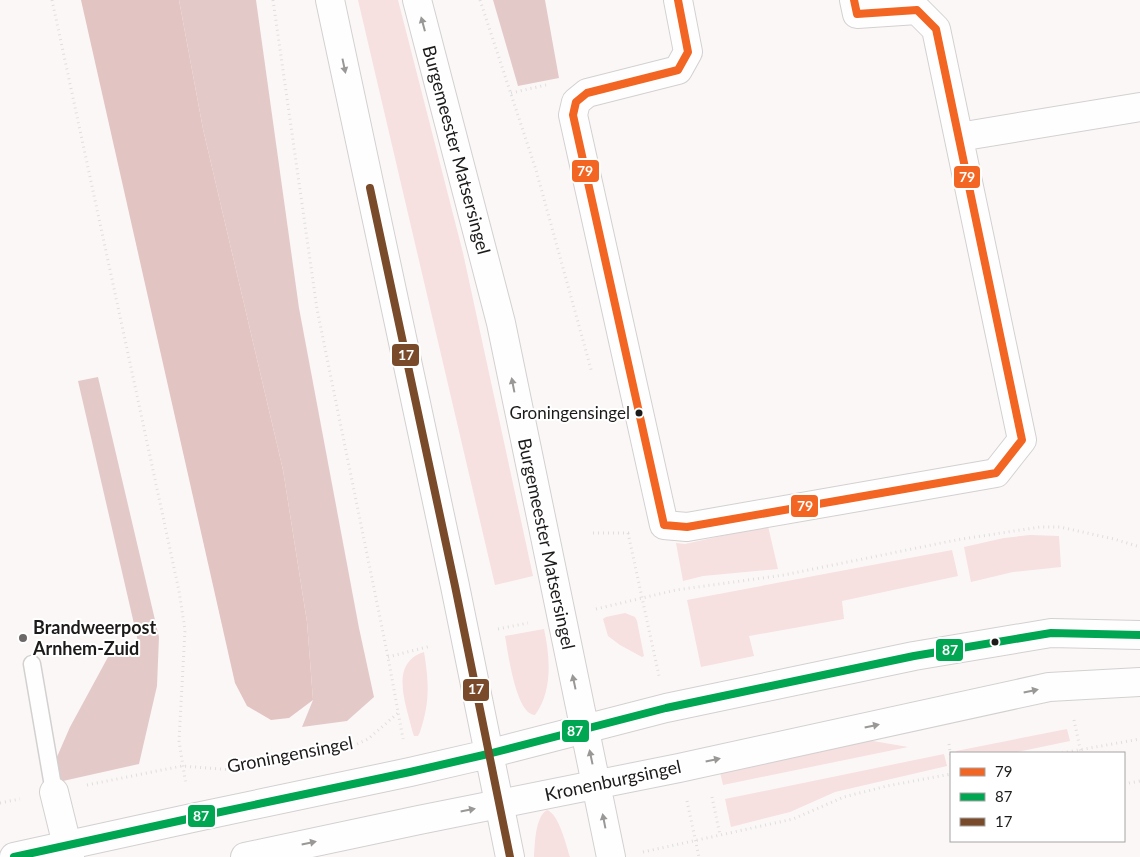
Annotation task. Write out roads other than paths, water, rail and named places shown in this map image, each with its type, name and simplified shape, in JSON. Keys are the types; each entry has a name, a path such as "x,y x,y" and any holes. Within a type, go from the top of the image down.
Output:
{"street":[{"path":"330,0 510,857"},
{"name":"Burgemeester Matsersingel","path":"417,0 501,323 611,857"},
{"path":"678,0 688,52 678,70 587,93 576,102 573,115 664,525 687,526 996,473 1022,440 936,29 918,10 857,14 854,0"},
{"path":"959,137 1140,107"},
{"path":"14,857 68,851 488,754 666,708 914,656 1051,634 1140,634"},
{"name":"Kronenburgsingel","path":"499,804 597,785 1049,687 1140,682"},
{"path":"54,792 68,851"},
{"path":"244,857 499,804"}],"lane":[{"path":"32,664 54,792"}],"place":[{"name":"Groningensingel","path":"639,413"},
{"name":"Brandweerpost Arnhem-Zuid","path":"23,638"}]}
